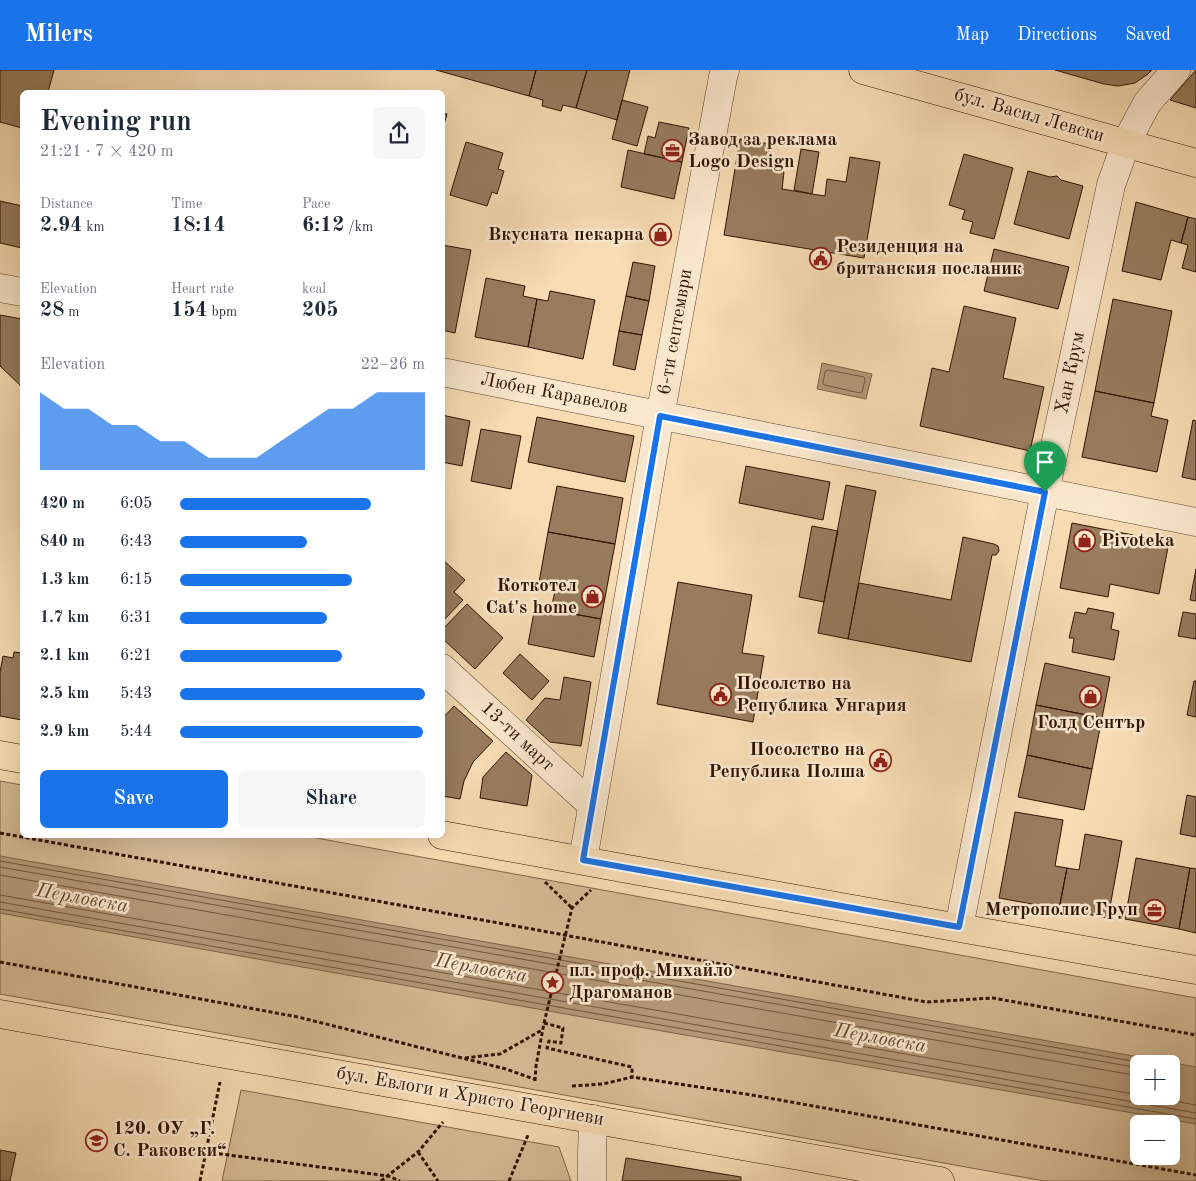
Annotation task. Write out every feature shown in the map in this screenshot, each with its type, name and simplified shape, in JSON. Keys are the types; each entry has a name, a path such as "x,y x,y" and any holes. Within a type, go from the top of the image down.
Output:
{"main road":[{"name":"бул. Васил Левски","path":"863,70 1196,162"},
{"path":"0,755 20,759"},
{"path":"445,836 1196,970"},
{"name":"бул. Евлоги и Христо Георгиеви","path":"0,1014 940,1181"}],"street":[{"name":"6-ти септември","path":"583,860 660,416 725,70"},
{"name":"Хан Крум","path":"959,927 1045,492 1111,185 1126,143 1147,103 1176,70"},
{"path":"0,288 20,292"},
{"name":"Любен Каравелов","path":"445,373 1196,522"},
{"name":"13-ти март","path":"445,671 592,806"},
{"path":"592,1181 593,1119"}],"path":[{"path":"0,832 20,836"},
{"path":"33,838 926,1002 993,998 1196,1035"},
{"path":"541,878 572,908"},
{"path":"535,1085 542,1030 572,908 593,888"},
{"path":"0,962 298,1017 506,1069 535,1080"},
{"path":"544,1023 563,1028 560,1043 549,1041 548,1048 632,1067 632,1077"},
{"path":"462,1058 500,1054 542,1030"},
{"path":"563,1085 572,1087 603,1084 632,1077 752,1095 1196,1175"},
{"path":"200,1181 220,1082"},
{"path":"382,1181 418,1152 443,1122"},
{"path":"511,1180 528,1138"},
{"path":"206,1152 388,1176 400,1181"},
{"path":"418,1152 438,1181"}],"shaded area":[{"path":"0,781 20,785 20,838 316,838 1196,998 1196,1181 1044,1181 0,994"},
{"path":"241,1090 559,1147 571,1181 222,1181"}],"water":[{"path":"822,363 872,374 866,399 817,389"},
{"name":"Перловска","path":"0,856 1130,1055 1130,1105 1180,1105 1180,1064 1196,1067 1196,1124 1180,1121 1180,1115 1144,1115 0,913"}],"building":[{"path":"0,70 54,70 49,90 20,90 20,127 0,122"},
{"path":"436,70 536,70 529,96"},
{"path":"536,70 587,70 576,108 563,105 561,111 542,106 543,100 529,96"},
{"path":"587,70 630,70 617,120 576,108"},
{"path":"1055,70 1152,70 1135,83 1118,86 1104,84"},
{"path":"1196,70 1196,108 1170,100"},
{"path":"622,100 648,107 637,146 612,139"},
{"path":"659,122 689,128 682,162 644,154 648,136 655,138"},
{"path":"740,139 770,144 766,169 784,172 782,189 812,194 825,196 827,179 846,182 850,157 880,162 864,258 724,235"},
{"path":"466,142 503,153 498,169 504,171 497,194 492,192 487,206 450,195"},
{"path":"801,149 819,152 812,194 794,190"},
{"path":"628,150 682,162 674,199 621,187"},
{"path":"964,154 1013,168 994,239 970,233 973,222 962,219 965,210 949,205"},
{"path":"1028,171 1050,177 1057,176 1061,180 1083,186 1069,239 1014,224"},
{"path":"0,201 20,206 20,248 0,243"},
{"path":"1136,202 1188,217 1181,243 1171,240 1161,280 1122,271"},
{"path":"1188,217 1196,219 1196,272 1182,268 1188,245 1181,243"},
{"path":"445,246 471,250 455,333 445,331"},
{"path":"994,249 1069,267 1058,309 984,291"},
{"path":"633,262 655,266 649,301 626,296"},
{"path":"486,278 525,286 523,296 537,299 528,347 475,337"},
{"path":"550,291 595,300 583,359 528,347 537,299 548,301"},
{"path":"626,296 649,301 642,335 619,331"},
{"path":"1113,299 1172,311 1154,403 1095,391"},
{"path":"964,306 1016,318 1003,378 1044,387 1030,451 920,426 932,368 949,372"},
{"path":"0,315 20,319 20,385 0,366"},
{"path":"619,331 642,335 635,370 613,365"},
{"path":"1095,391 1154,403 1151,416 1168,420 1157,472 1082,457"},
{"path":"445,416 470,421 462,466 445,463"},
{"path":"537,417 634,436 625,482 528,462"},
{"path":"1193,420 1196,421 1196,480 1182,477"},
{"path":"481,429 521,436 511,489 471,481"},
{"path":"746,466 830,482 823,520 739,503"},
{"path":"846,485 876,491 848,639 818,633"},
{"path":"557,486 623,498 615,544 548,532"},
{"path":"1072,523 1169,542 1159,594 1110,584 1108,597 1060,588"},
{"path":"812,526 838,531 824,602 799,597"},
{"path":"548,532 615,544 601,619 551,610 555,591 538,588"},
{"path":"963,537 994,544 998,546 999,551 996,555 992,555 971,662 848,639 859,583 951,600"},
{"path":"445,562 465,580 454,592 463,600 445,619"},
{"path":"1196,569 1196,601 1190,600"},
{"path":"678,582 752,595 742,653 764,656 753,722 657,704"},
{"path":"467,604 503,638 475,669 445,641 445,627"},
{"path":"535,607 601,619 594,657 528,644"},
{"path":"1088,608 1114,613 1111,629 1119,631 1114,660 1072,652 1074,638 1069,638 1075,612 1086,614"},
{"path":"1183,612 1196,614 1196,639 1178,636"},
{"path":"14,652 20,653 20,720 0,716 0,672 3,656 13,658"},
{"path":"520,654 549,681 532,700 503,673"},
{"path":"1045,663 1110,677 1102,718 1036,705"},
{"path":"564,677 591,682 581,746 550,742 526,720 545,698 560,700"},
{"path":"1194,681 1196,681 1196,717 1187,715"},
{"path":"1036,705 1102,718 1092,769 1027,755"},
{"path":"454,706 493,741 473,762 464,781 460,799 445,796 445,716"},
{"path":"506,752 532,775 527,806 480,798 483,777"},
{"path":"1027,755 1092,769 1084,810 1018,797"},
{"path":"1187,795 1196,797 1196,837 1180,834"},
{"path":"1015,812 1063,820 1055,866 1067,868 1059,909 999,898"},
{"path":"1085,834 1122,841 1108,918 1059,909 1067,868 1079,870"},
{"path":"1136,858 1190,868 1179,929 1125,919"},
{"path":"1190,868 1196,869 1196,933 1179,929"},
{"path":"0,1150 16,1153 10,1181 0,1181"},
{"path":"626,1158 741,1177 741,1181 622,1181"}],"place":[{"name":"Завод за реклама Logo Design","path":"672,151"},
{"name":"Вкусната пекарна","path":"660,235"},
{"name":"Резиденция на британския посланик","path":"820,258"},
{"name":"Pivoteka","path":"1085,541"},
{"name":"Коткотел Cat's home","path":"593,597"},
{"name":"Посолство на Република Унгария","path":"720,695"},
{"name":"Голд Сентър","path":"1091,697"},
{"name":"Посолство на Република Полша","path":"881,761"},
{"name":"Метрополис Груп","path":"1154,910"},
{"name":"пл. проф. Михайло Драгоманов","path":"553,982"},
{"name":"120. ОУ „Г. С. Раковски“","path":"97,1140"}],"route":[{"path":"660,416 1045,492 959,927 583,860 660,416"}]}
